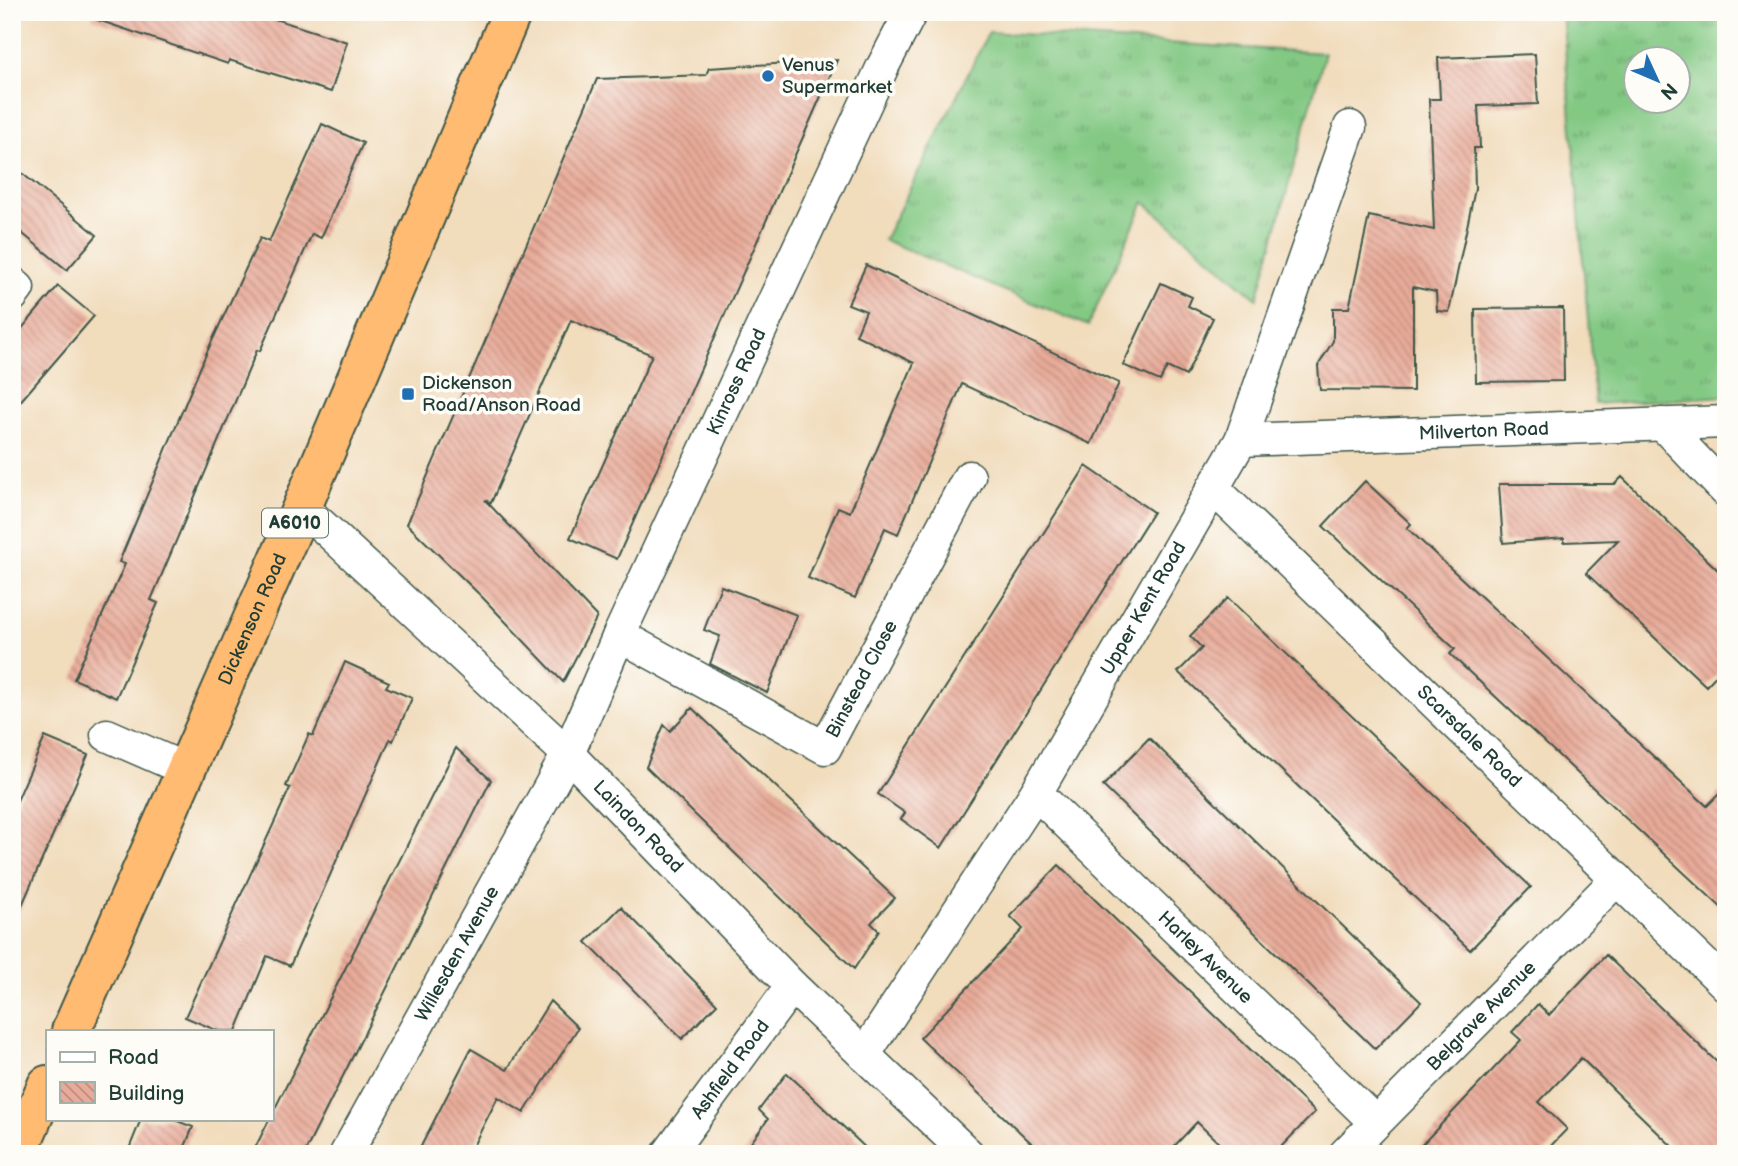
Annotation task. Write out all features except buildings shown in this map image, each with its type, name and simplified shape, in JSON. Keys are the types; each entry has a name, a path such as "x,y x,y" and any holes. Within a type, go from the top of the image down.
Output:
{"highway":[{"name":"Dickenson Road","path":"71,1030 302,507 512,12"},
{"path":"21,1151 46,1088"}],"street":[{"name":"Kinross Road","path":"568,754 619,635 883,66 911,12"},
{"name":"Upper Kent Road","path":"864,1055 1036,793 1241,440 1350,127"},
{"path":"12,283 19,288 12,296"},
{"name":"Milverton Road","path":"1241,440 1726,422"},
{"path":"1662,424 1726,491"},
{"name":"Binstead Close","path":"619,635 825,748 969,477"},
{"name":"Scarsdale Road","path":"1213,488 1726,985"},
{"name":"Laindon Road","path":"302,507 568,754 792,986 968,1154"},
{"path":"107,734 187,770"},
{"name":"Willesden Avenue","path":"346,1154 568,754"},
{"name":"Harley Avenue","path":"1036,793 1375,1122"},
{"name":"Belgrave Avenue","path":"1345,1154 1617,879"},
{"name":"Ashfield Road","path":"668,1154 792,986"}],"green space":[{"path":"1562,12 1726,12 1726,396 1595,404"},
{"path":"989,32 1325,53 1257,299 1144,202 1088,326 884,240"}],"place":[{"name":"Venus Supermarket","path":"768,76"},
{"name":"Dickenson Road/Anson Road","path":"408,394"}]}
